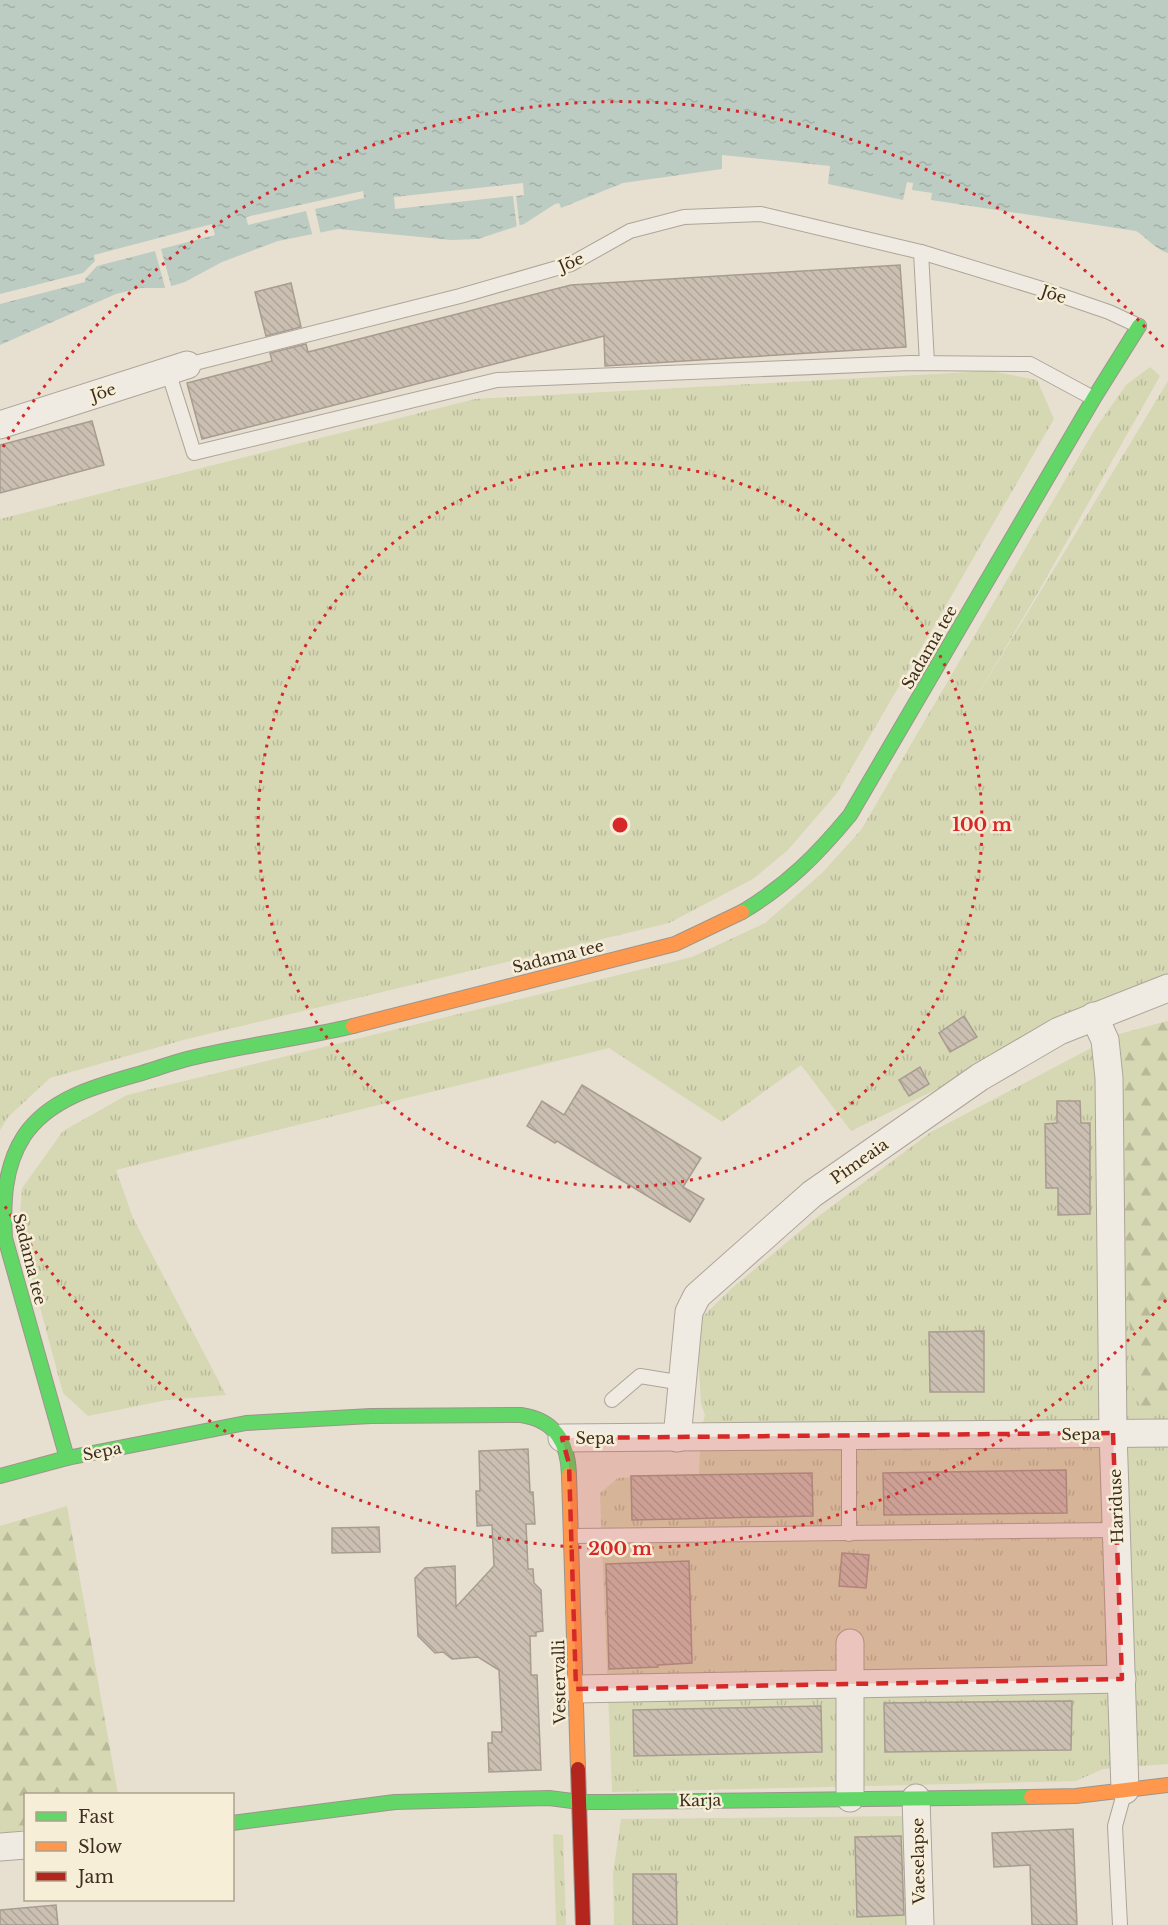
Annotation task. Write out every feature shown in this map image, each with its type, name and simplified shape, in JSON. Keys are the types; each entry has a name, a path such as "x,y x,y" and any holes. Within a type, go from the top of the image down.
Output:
{"street":[{"name":"Sadama tee","path":"67,1458 5,1238 1,1216 6,1172 17,1147 33,1125 66,1100 104,1084 192,1059 339,1029 675,944 725,922 752,907 805,866 850,815 1094,398 1139,326"},
{"name":"Jõe","path":"0,425 178,368"},
{"name":"Pimeaia","path":"677,1438 689,1311 697,1296 721,1273 812,1194 960,1090 1059,1031 1168,988"},
{"name":"Hariduse","path":"1094,1016 1105,1040 1109,1078 1113,1433 1125,1790"},
{"name":"Sepa","path":"0,1476 67,1458 246,1423 371,1416 532,1416 549,1425 562,1438 1168,1433"},
{"name":"Vestervalli","path":"562,1438 569,1464 583,1925"},
{"path":"850,1643 850,1798"},
{"path":"576,1689 1122,1679"},
{"name":"Karja","path":"234,1823 395,1802 549,1798 580,1802 1076,1796 1168,1785"},
{"name":"Vaeselapse","path":"916,1798 920,1925"},
{"path":"0,1847 24,1845"}],"lane":[{"name":"Jõe","path":"178,368 460,296 571,264 630,231 684,217 761,214 921,252 1109,312 1139,326"},
{"path":"921,252 927,363"},
{"path":"178,368 194,453 496,380 927,363 1029,364 1094,398"},
{"path":"612,1400 640,1376 683,1383"},
{"path":"849,1437 849,1534"},
{"path":"572,1536 1117,1530"},
{"name":"Hariduse","path":"1120,1925 1115,1826 1125,1790"}],"highlighted area":[{"path":"1113,1433 1122,1679 576,1689 569,1464 562,1438"}],"green space":[{"path":"1150,367 1160,376 1036,596 968,711 1168,381 1168,980 851,1131 801,1065 722,1122 609,1048 116,1170 133,1218 226,1395 167,1400 88,1416 63,1393 19,1229 22,1188 63,1131 127,1095 692,957 765,923 822,873 861,830 1095,429 1126,385"},
{"path":"990,371 1037,380 1054,419 837,793 788,850 753,879 669,923 187,1039 50,1078 8,1117 0,1130 0,519 475,399"},
{"path":"1168,1021 1168,1764 1103,1769 1076,1781 612,1792 600,1493 618,1478 699,1474 701,1430 705,1415 701,1403 696,1323 731,1289 811,1222 931,1132 1116,1035"},
{"path":"1168,1021 1168,1412 1146,1410 1133,1397 1116,1035"},
{"path":"67,1506 118,1793 24,1793 24,1830 0,1833 0,1526"},
{"path":"912,1816 913,1925 614,1925 613,1873 621,1819"},
{"path":"553,1834 563,1835 566,1925 556,1925"}],"water":[{"path":"0,0 1168,0 1168,253 1136,231 931,200 932,193 912,190 913,183 907,182 903,200 828,184 830,166 722,155 722,169 623,183 561,208 559,203 555,204 524,224 478,239 451,240 338,229 278,241 222,262 185,282 165,288 141,288 116,294 0,345"}],"pier":[{"path":"523,183 524,195 516,196 520,229 517,229 513,196 395,209 394,197"},
{"path":"363,191 364,198 315,209 321,235 313,237 306,211 248,225 246,217"},
{"path":"212,224 215,235 161,249 172,289 166,291 155,251 97,266 85,282 0,304 0,294 83,273 95,261 94,255"}],"building":[{"path":"900,265 906,347 605,366 604,336 202,439 187,383 272,361 270,353 306,344 308,352 571,285"},
{"path":"291,283 301,327 266,336 255,292"},
{"path":"92,421 104,465 0,493 0,445"},
{"path":"964,1016 977,1037 950,1052 939,1033"},
{"path":"920,1067 929,1084 909,1096 899,1080"},
{"path":"582,1085 701,1158 683,1187 704,1199 690,1222 557,1141 555,1143 527,1126 542,1101 564,1115"},
{"path":"1057,1101 1080,1101 1081,1123 1090,1123 1090,1214 1058,1215 1058,1188 1046,1188 1045,1124 1057,1123"},
{"path":"984,1331 984,1392 930,1392 929,1332"},
{"path":"528,1449 530,1492 533,1492 535,1524 526,1524 528,1569 533,1569 534,1583 541,1590 543,1631 536,1632 536,1636 530,1636 531,1675 537,1675 541,1770 489,1772 488,1743 492,1743 492,1732 502,1732 499,1670 478,1657 452,1659 443,1652 435,1653 418,1636 415,1578 425,1568 455,1566 456,1607 494,1566 492,1525 477,1526 476,1491 480,1491 479,1451"},
{"path":"1066,1470 1067,1513 884,1515 883,1473"},
{"path":"812,1473 813,1516 632,1520 631,1476"},
{"path":"379,1527 380,1552 332,1553 332,1528"},
{"path":"842,1553 869,1555 866,1588 839,1586"},
{"path":"689,1561 692,1663 609,1669 606,1564"},
{"path":"1072,1701 1071,1750 885,1752 884,1703"},
{"path":"821,1706 822,1752 634,1756 633,1710"},
{"path":"1073,1829 1077,1925 1032,1925 1030,1865 994,1867 992,1833"},
{"path":"901,1836 904,1915 857,1917 855,1837"},
{"path":"633,1874 676,1874 677,1925 633,1925"},
{"path":"56,1905 58,1925 0,1925 0,1910"}],"traffic: fast":[{"path":"742,912 787,880 826,843 850,815 1094,398 1139,326"},
{"path":"67,1458 5,1238 6,1186 12,1160 24,1136 48,1111 62,1102 110,1082 191,1058 353,1026"},
{"path":"0,1476 67,1458 246,1423 371,1416 521,1415 543,1422 557,1434 566,1452 569,1475"},
{"path":"234,1823 395,1802 549,1798 580,1802 610,1802 1031,1797"}],"traffic: slow":[{"path":"353,1026 675,944 742,912"},
{"path":"569,1475 578,1769"},
{"path":"1031,1797 1076,1796 1168,1785"}],"traffic: jam":[{"path":"578,1769 583,1925"}]}
